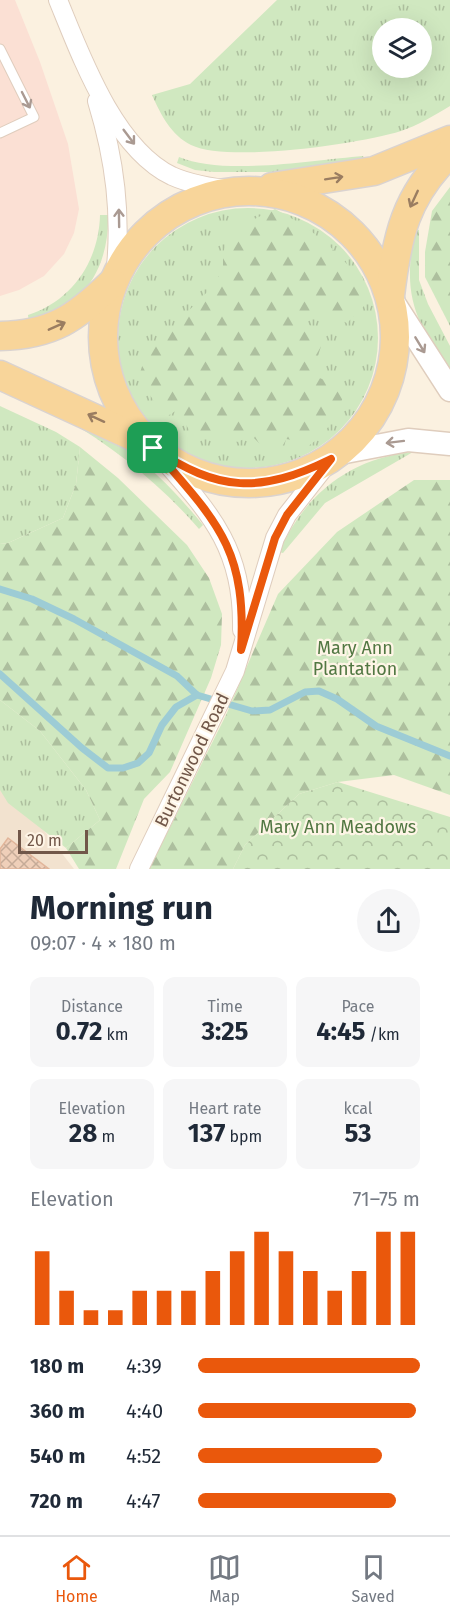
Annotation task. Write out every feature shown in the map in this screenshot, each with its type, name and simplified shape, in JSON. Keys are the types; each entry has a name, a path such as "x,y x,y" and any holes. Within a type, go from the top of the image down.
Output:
{"main road":[{"path":"0,336 33,334 66,322 114,280 138,241 163,218 193,201 245,190 374,171 450,140"},
{"path":"0,375 151,446 185,469 221,481 259,484 297,476 335,456 370,422 389,384 396,343 391,298 395,252 412,199 450,153"},
{"path":"245,190 300,199 340,221 371,254 391,298"},
{"path":"114,280 103,326 106,369 122,409 151,446"}],"street":[{"path":"58,0 87,70 108,138 116,177 119,221 114,280"},
{"path":"87,70 113,116 146,158 172,176 212,188 245,190"},
{"path":"391,298 450,390"},
{"path":"335,456 408,440 450,444"},
{"name":"Burtonwood Road","path":"151,446 205,507 225,538 241,588 241,650"},
{"name":"Burtonwood Road","path":"139,869 227,689 275,538 292,507 335,456"}],"lane":[{"path":"0,49 34,117 0,133"}],"shaded area":[{"path":"0,0 15,0 40,62 68,144 79,209 74,233 64,254 44,276 19,290 0,296"},
{"path":"0,774 74,869 0,869"}],"green space":[{"path":"277,0 450,0 450,106 401,131 356,141 294,150 234,152 209,150 191,145 178,136 163,117 152,95 190,84"},
{"path":"363,156 366,164 294,172 214,172 195,170 177,163 179,157 198,163 244,166"},
{"path":"450,187 450,326 425,277 425,252 432,211"},
{"path":"235,208 261,208 286,213 309,223 331,237 349,255 363,277 373,300 378,338 373,376 363,399 349,421 331,439 309,453 286,463 261,468 235,468 210,463 187,453 165,439 147,421 133,399 123,376 118,351 118,325 123,300 133,277 147,255 165,237 187,223 210,213"},
{"path":"275,209 328,244 349,267 368,294 365,305 347,323 314,309 302,314 295,327 299,332 306,324 314,327 322,343 312,375 332,383 344,393 334,418 318,438 304,449 299,441 286,439 283,451 270,449 271,440 265,439 260,444 252,436 237,442 220,434 191,433 177,410 166,417 138,379 146,354 214,285 223,268 223,253 228,239 242,225"},
{"path":"100,215 108,215 107,238 97,272 91,282 70,303 29,324 28,315 58,300 80,277 95,248"},
{"path":"415,229 419,230 419,280 428,304 450,346 450,378 421,323 411,292 411,254"},
{"path":"0,406 56,432 80,447 76,484 63,518 8,543 0,544"},
{"path":"65,419 90,428 132,453 170,488 203,525 199,529 169,497 136,468 102,442"},
{"path":"80,447 118,478 187,545 209,578 222,614 221,645 211,678 170,772 144,799 116,869 79,869 66,848 100,820 86,790 40,731 0,700 0,544 8,543 63,518 76,484"},
{"path":"413,452 325,503 283,553 279,552 302,513 332,483 369,462"},
{"name":"Mary Ann Plantation","path":"414,480 450,480 450,795 394,775 338,782 299,794 245,845 233,869 149,869 226,715 278,594 337,532"},
{"path":"0,700 40,731 86,790 100,820 66,848 8,803 0,790"},
{"name":"Mary Ann Meadows","path":"338,782 450,817 450,869 233,869 245,845 299,794"}],"building":[{"path":"8,838 49,869 0,869 0,849"}],"waterway":[{"path":"0,589 32,599 74,619 177,676 197,695 252,711 270,710 305,692 319,691 337,699 376,726 450,756"},
{"path":"0,674 82,748 108,768 123,768 138,763 149,753 162,725 176,707 197,695"}],"route":[{"path":"153,448 185,469 221,481 259,484 297,476 331,459 287,515 275,538 249,630 241,650 241,588 225,538 205,507 153,448"}]}
